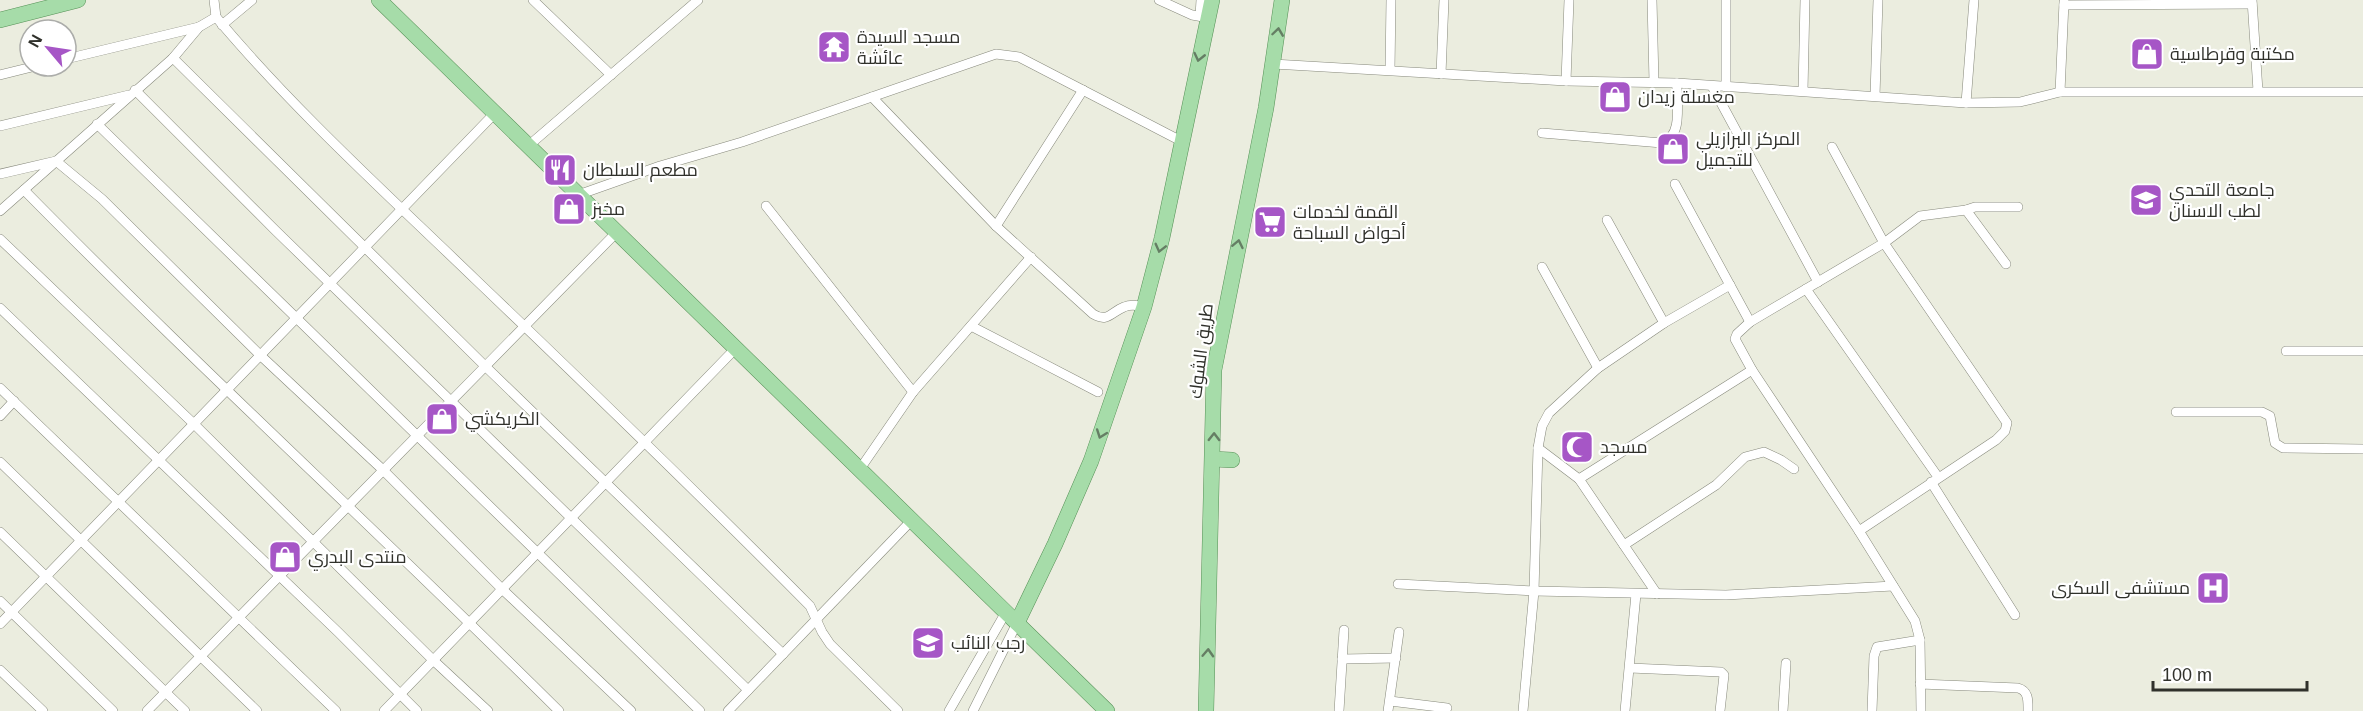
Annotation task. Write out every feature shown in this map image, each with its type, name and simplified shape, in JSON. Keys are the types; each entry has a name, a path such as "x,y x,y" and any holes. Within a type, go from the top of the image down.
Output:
{"main road":[{"path":"0,20 78,0"},
{"path":"379,0 1011,617 1100,708"},
{"path":"1011,617 1056,544 1091,461 1144,307 1183,142 1204,17 1212,0"},
{"name":"طريق الشوك","path":"1206,711 1213,387 1217,349 1273,64 1282,0"},
{"path":"1213,459 1232,460"}],"street":[{"path":"214,0 219,21 276,83 402,209 645,441 810,606 830,644 898,711"},
{"path":"78,56 219,21 252,0"},
{"path":"533,0 612,75"},
{"path":"527,147 698,0"},
{"path":"1159,0 1204,17"},
{"path":"1201,0 1204,17"},
{"path":"1390,70 1391,0"},
{"path":"1441,74 1444,0"},
{"path":"1566,81 1569,0"},
{"path":"1652,0 1654,82"},
{"path":"1726,0 1726,87"},
{"path":"1803,91 1805,0"},
{"path":"1875,96 1878,0"},
{"path":"1966,102 1974,0"},
{"path":"2060,92 2064,2 2252,2 2258,91"},
{"path":"0,211 173,58 199,27"},
{"path":"578,195 660,166 742,142 990,55 1004,53 1019,57 1183,142"},
{"path":"173,58 485,366 607,481 783,654"},
{"path":"1273,64 1566,81 1677,83 1966,102 2020,102 2060,92 2363,92"},
{"path":"0,75 18,70"},
{"path":"1542,133 1662,143 1668,141 1676,130 1677,83"},
{"path":"1712,86 1818,282"},
{"path":"996,226 1083,90"},
{"path":"0,126 133,92"},
{"path":"133,92 748,690"},
{"path":"872,97 996,226 1096,316 1108,318 1127,305 1144,307"},
{"path":"0,624 494,114"},
{"path":"97,124 700,711"},
{"path":"1832,147 1884,243 2007,423 2006,431 1996,440 1859,531"},
{"path":"0,174 56,161"},
{"path":"56,161 102,199 260,355 383,470 502,589 631,711"},
{"path":"1675,184 1750,322"},
{"path":"24,190 559,711"},
{"path":"766,206 913,393"},
{"path":"1921,711 1920,640 1915,621 1859,531 1752,370 1735,339 1737,334 1750,322 1884,243 1920,216 1975,207 2018,207"},
{"path":"1966,210 2006,264"},
{"path":"1607,220 1664,323"},
{"path":"147,711 616,233"},
{"path":"0,239 194,424 433,660 488,711"},
{"path":"860,469 913,393 1031,257"},
{"path":"1542,267 1598,368"},
{"path":"1523,711 1534,591 1538,448 1542,426 1549,413 1598,368 1664,323 1730,285"},
{"path":"1806,289 1935,480 2015,615"},
{"path":"0,308 417,711"},
{"path":"971,326 1098,392"},
{"path":"384,711 735,349"},
{"path":"2286,351 2363,351"},
{"path":"1579,479 1752,370"},
{"path":"0,388 60,443 118,502 336,711"},
{"path":"0,416 14,401"},
{"path":"2176,412 2262,412 2270,416 2275,443 2283,448 2363,449"},
{"path":"1538,448 1579,479 1657,594"},
{"path":"1624,545 1716,485 1745,457 1764,452 1781,459 1794,469"},
{"path":"0,462 257,711"},
{"path":"728,711 912,520"},
{"path":"0,532 185,711"},
{"path":"1398,584 1534,591 1726,595 1893,586"},
{"path":"1625,711 1636,594"},
{"path":"0,601 113,711"},
{"path":"949,711 1011,617"},
{"path":"973,711 1011,617"},
{"path":"1339,711 1344,630"},
{"path":"1388,711 1399,632"},
{"path":"1872,711 1874,656 1877,647 1920,640"},
{"path":"1342,659 1396,658"},
{"path":"1783,711 1786,663"},
{"path":"1630,668 1720,672 1724,675 1720,711"},
{"path":"0,670 43,711"},
{"path":"1920,684 2018,688 2028,696 2028,711"},
{"path":"1390,701 1447,708"}],"place":[{"name":"مسجد السيدة عائشة","path":"834,47"},
{"name":"مكتبة وقرطاسية","path":"2147,54"},
{"name":"مغسلة زيدان","path":"1615,97"},
{"name":"المركز البرازيلي للتجميل","path":"1673,149"},
{"name":"مطعم السلطان","path":"560,170"},
{"name":"جامعة التحدي لطب الاسنان","path":"2146,200"},
{"name":"مخبز","path":"569,209"},
{"name":"القمة لخدمات أحواض السباحة","path":"1270,222"},
{"name":"الكريكشي","path":"442,419"},
{"name":"مسجد","path":"1577,447"},
{"name":"منتدى البدري","path":"285,557"},
{"name":"مستشفى السكرى","path":"2213,588"},
{"name":"رجب النائب","path":"928,643"}]}
